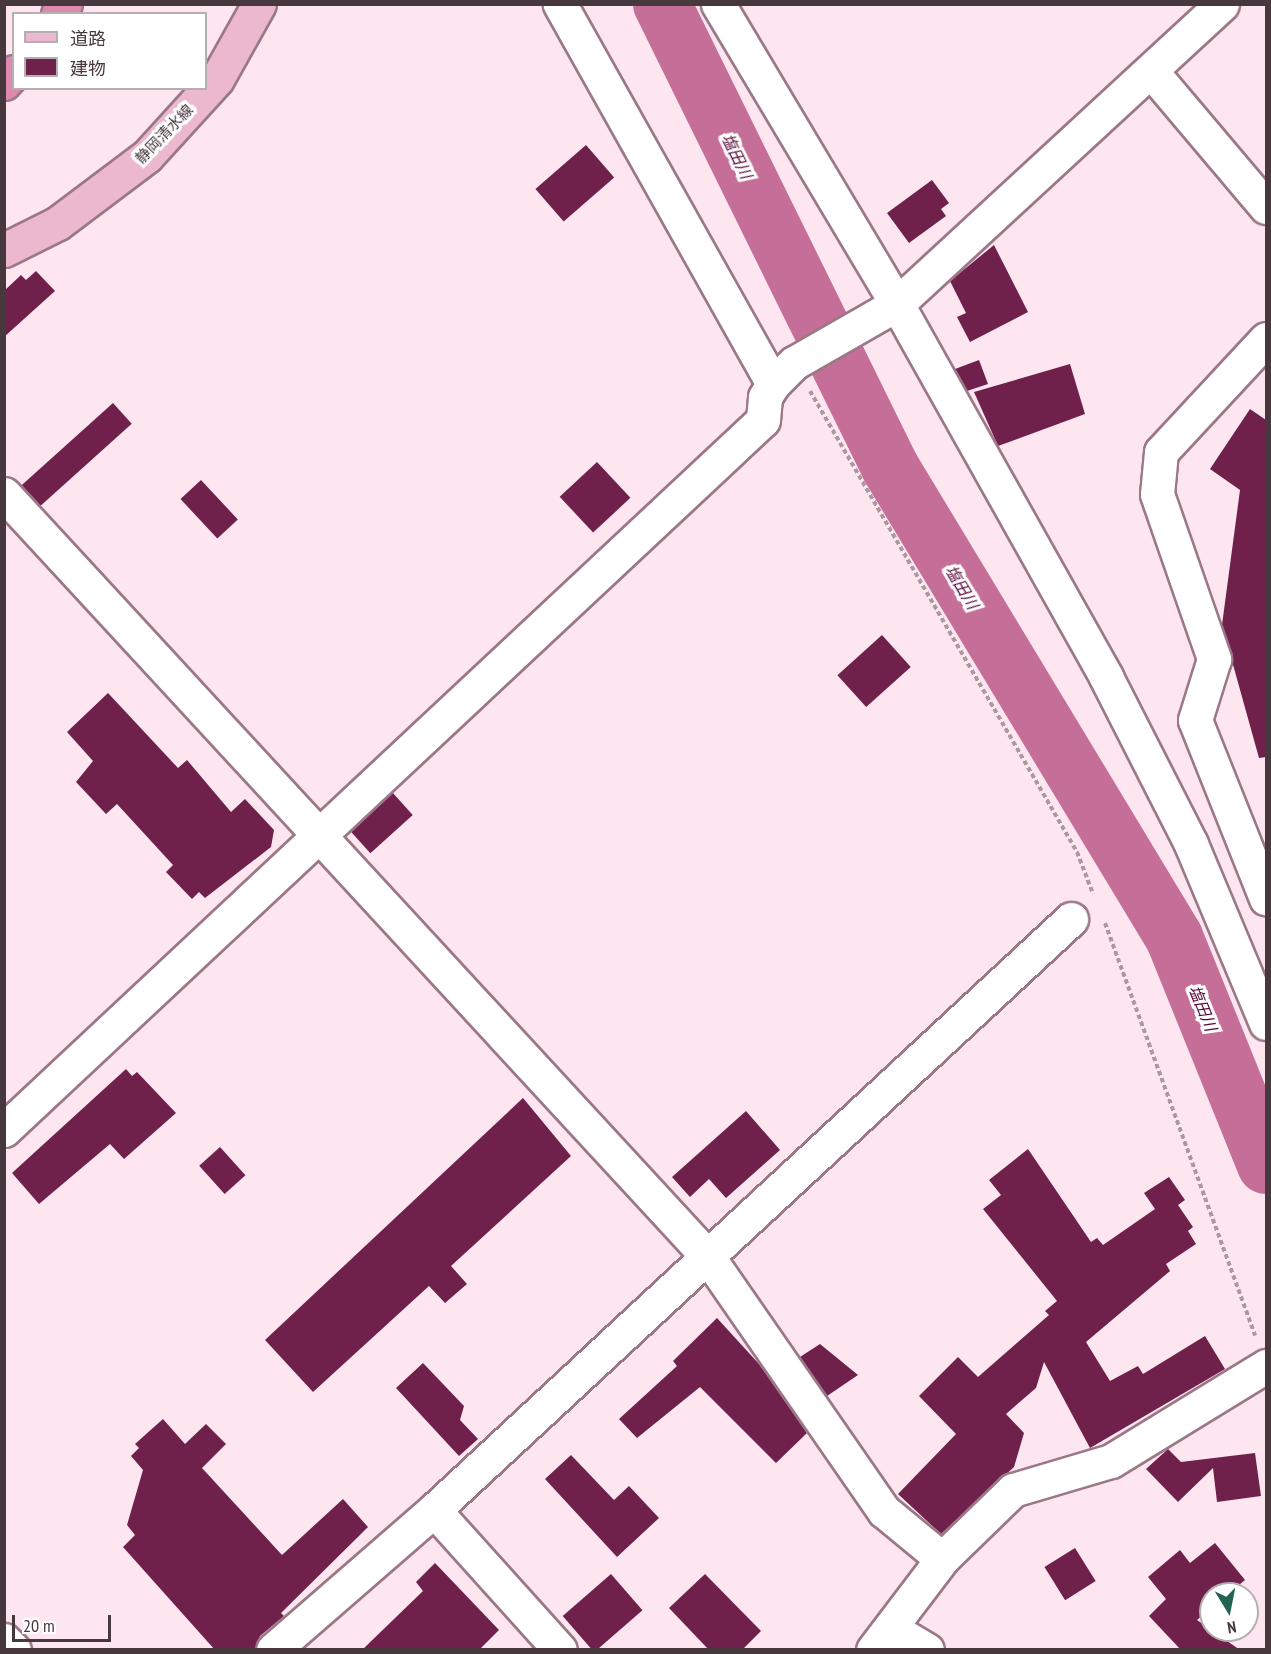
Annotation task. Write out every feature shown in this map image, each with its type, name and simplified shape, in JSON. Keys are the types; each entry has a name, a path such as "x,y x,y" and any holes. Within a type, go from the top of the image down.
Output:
{"main road":[{"name":"静岡清水線","path":"4,250 58,223 147,156 217,79 259,4"}],"street":[{"path":"560,4 784,374"},
{"path":"718,4 1106,677 1191,844 1266,1023"},
{"path":"4,1130 324,836 763,420 765,397 784,374 894,306 1222,4"},
{"path":"1151,71 1266,207"},
{"path":"1266,339 1161,452 1158,494 1214,659 1195,720 1266,898"},
{"path":"4,494 324,836 708,1257 884,1511 942,1559"},
{"path":"273,1650 434,1510 708,1257 1090,912"},
{"path":"927,1650 881,1639 942,1559 1013,1490 1111,1461 1266,1366"},
{"path":"434,1510 560,1650"},
{"path":"4,1640 14,1650"}],"path":[{"path":"784,374 1077,852 1090,912 1266,1366"}],"building":[{"path":"586,145 614,177 564,221 535,189"},
{"path":"932,180 949,203 941,209 946,216 909,243 887,213"},
{"path":"994,245 1028,312 970,342 957,317 966,313 950,281"},
{"path":"36,271 55,291 4,337 4,291 21,275 26,280"},
{"path":"979,360 988,384 967,391 955,369"},
{"path":"1070,364 1085,414 998,446 974,392"},
{"path":"113,403 132,424 40,506 22,485"},
{"path":"1250,409 1266,420 1266,757 1259,758 1222,625 1240,490 1210,469"},
{"path":"597,462 630,498 593,533 560,497"},
{"path":"201,480 238,519 217,539 181,499"},
{"path":"882,635 911,667 866,707 837,675"},
{"path":"108,693 178,768 187,760 231,812 245,799 274,830 271,847 205,898 199,892 192,899 166,872 173,865 117,804 106,814 76,782 93,761 67,732"},
{"path":"392,792 413,815 370,853 350,830"},
{"path":"126,1069 132,1076 137,1072 176,1113 124,1159 110,1144 39,1204 12,1173"},
{"path":"523,1098 571,1156 451,1266 467,1284 445,1303 429,1286 313,1392 265,1340"},
{"path":"746,1111 780,1150 726,1198 709,1179 690,1197 672,1177"},
{"path":"220,1147 245,1175 225,1194 199,1166"},
{"path":"1028,1149 1091,1242 1097,1238 1103,1245 1155,1209 1144,1193 1169,1177 1185,1200 1178,1205 1193,1227 1188,1231 1196,1244 1166,1264 1170,1271 1086,1342 1110,1381 1138,1366 1143,1374 1205,1336 1225,1369 1090,1448 1044,1362 1036,1388 1006,1414 1024,1433 1014,1467 941,1534 898,1494 956,1434 919,1396 958,1357 978,1377 1049,1315 1045,1311 1057,1301 983,1209 1001,1195 989,1180"},
{"path":"717,1318 759,1364 807,1433 776,1463 700,1387 637,1438 619,1419 677,1366 673,1361"},
{"path":"820,1344 858,1375 827,1396 800,1357"},
{"path":"423,1363 464,1406 460,1420 478,1439 459,1456 396,1388"},
{"path":"163,1419 185,1444 206,1424 226,1444 202,1468 282,1555 343,1499 368,1527 281,1613 284,1616 260,1636 255,1650 215,1650 123,1547 135,1535 127,1525 143,1470 131,1456 139,1448 135,1444"},
{"path":"1168,1449 1181,1462 1255,1453 1261,1496 1217,1502 1213,1468 1178,1502 1146,1469"},
{"path":"571,1455 614,1500 629,1486 659,1518 617,1557 545,1479"},
{"path":"1215,1543 1245,1580 1243,1582 1199,1582 1199,1618 1197,1620 1199,1621 1199,1642 1229,1642 1240,1650 1181,1650 1149,1616 1166,1599 1148,1577 1180,1550 1190,1563"},
{"path":"1075,1548 1096,1581 1065,1600 1044,1567"},
{"path":"435,1563 499,1630 479,1650 362,1650 423,1591 416,1582"},
{"path":"611,1574 642,1610 597,1650 592,1650 563,1616"},
{"path":"705,1574 761,1631 742,1650 709,1650 669,1608"}],"waterway":[{"name":"塩田川","path":"662,4 890,467 1174,937 1266,1165"}]}
